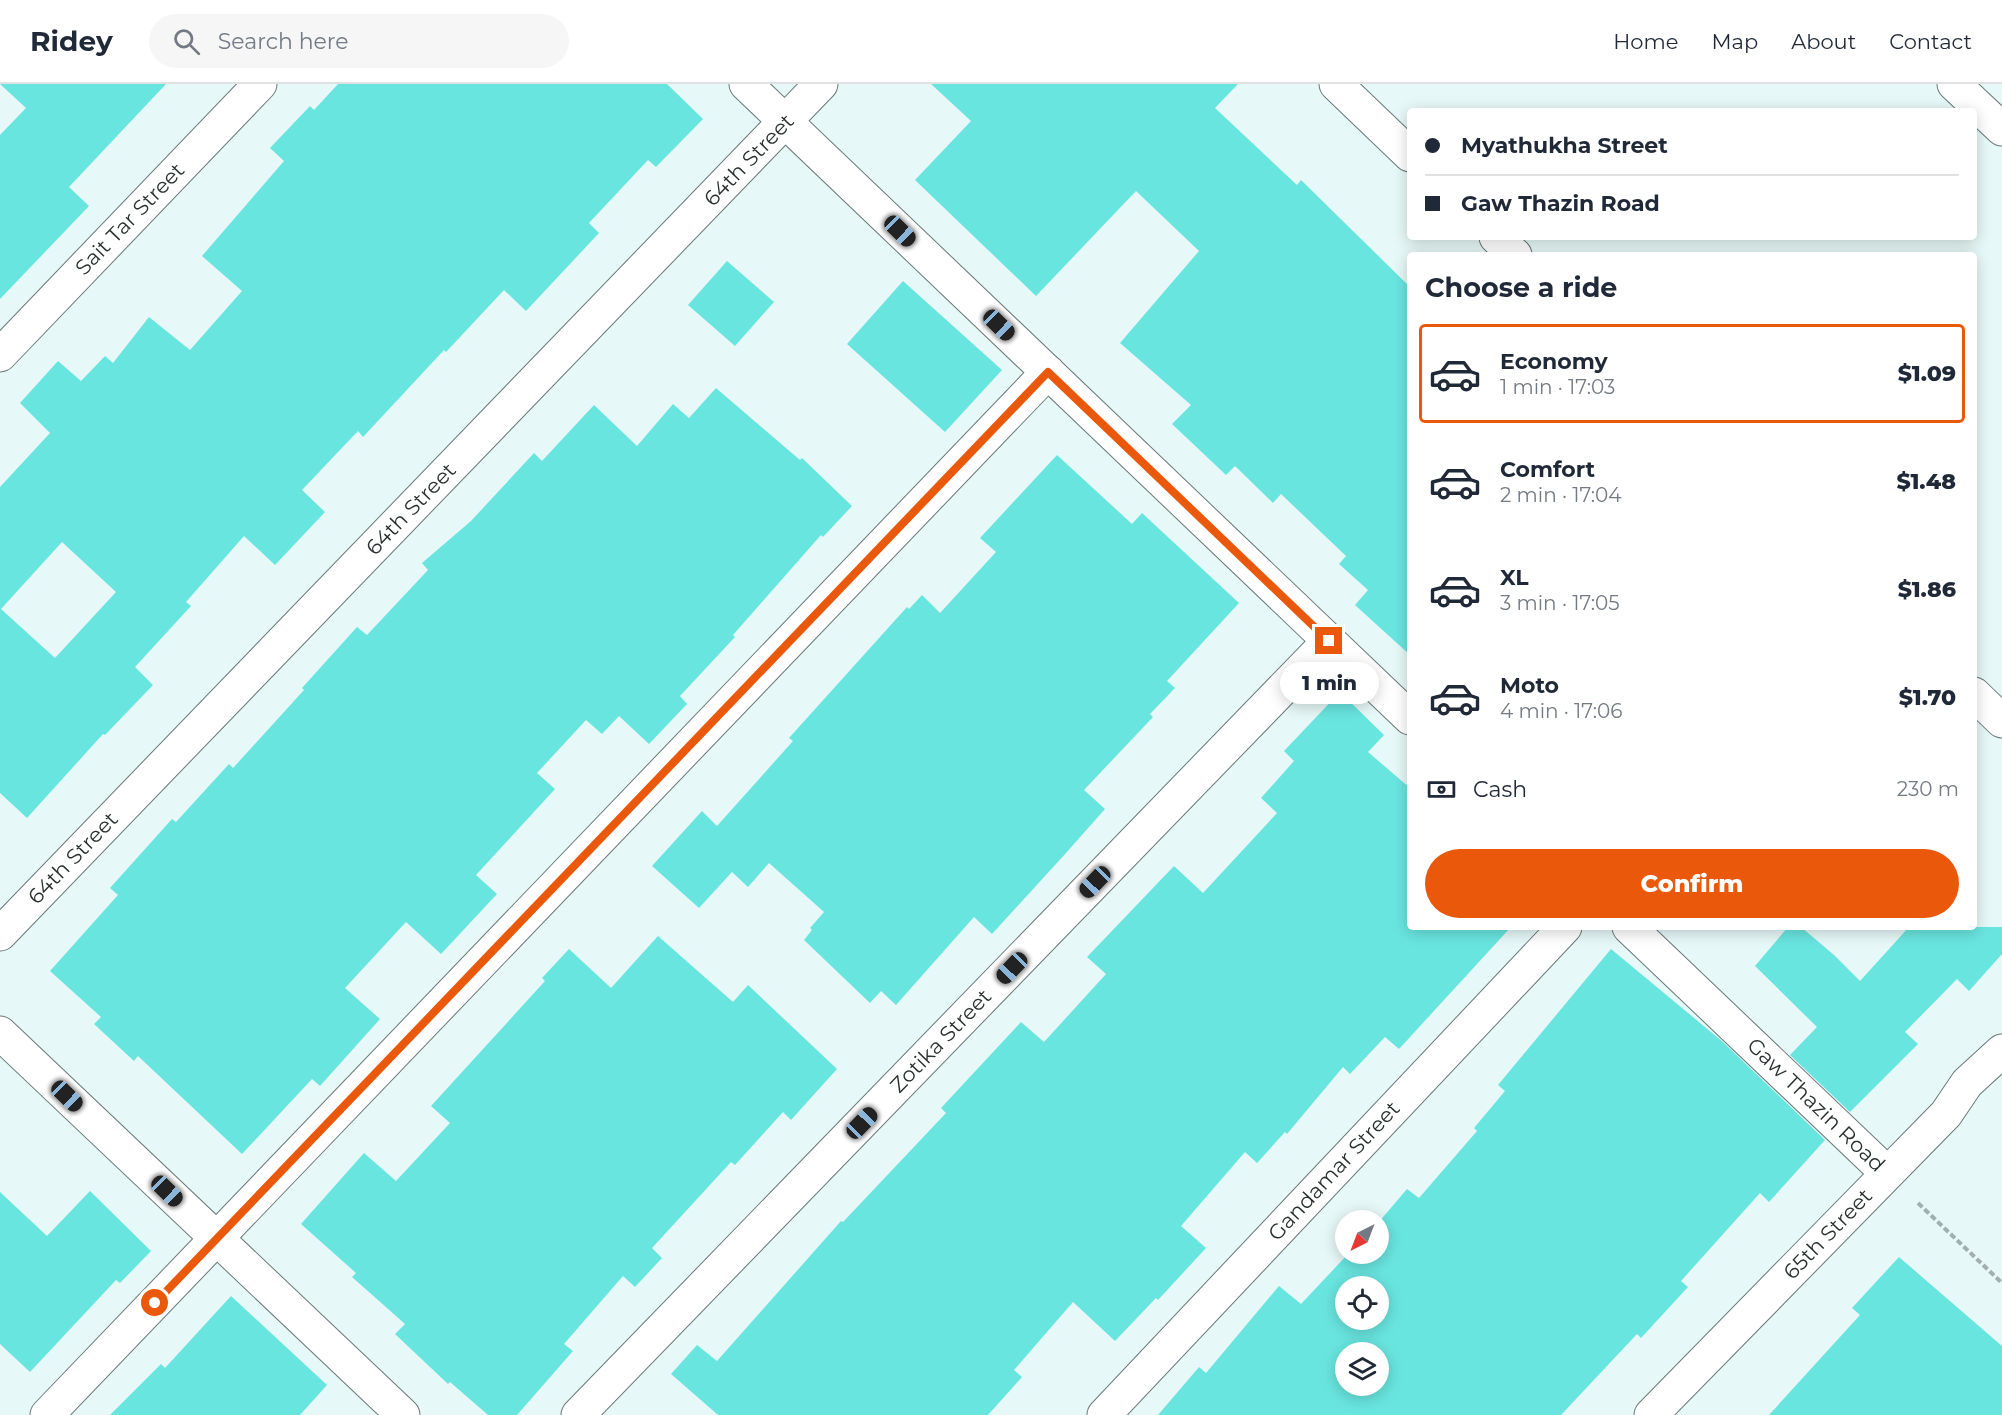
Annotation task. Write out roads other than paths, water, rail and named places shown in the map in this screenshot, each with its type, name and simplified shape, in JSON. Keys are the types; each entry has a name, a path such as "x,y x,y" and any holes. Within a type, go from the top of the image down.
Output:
{"street":[{"name":"Sait Tar Street","path":"0,355 260,84"},
{"path":"746,84 1407,715"},
{"name":"64th Street","path":"0,934 821,84"},
{"path":"1336,84 1407,151"},
{"path":"1954,84 2002,129"},
{"path":"1499,240 1512,252"},
{"path":"47,1415 1048,372"},
{"name":"Zotika Street","path":"578,1415 1329,641"},
{"path":"1977,697 2002,721"},
{"name":"Gandamar Street","path":"1104,1415 1562,930"},
{"name":"Gaw Thazin Road","path":"1632,930 1887,1173"},
{"path":"0,1033 403,1415"},
{"name":"65th Street","path":"1651,1415 1946,1113 1967,1083 2002,1051"}]}
